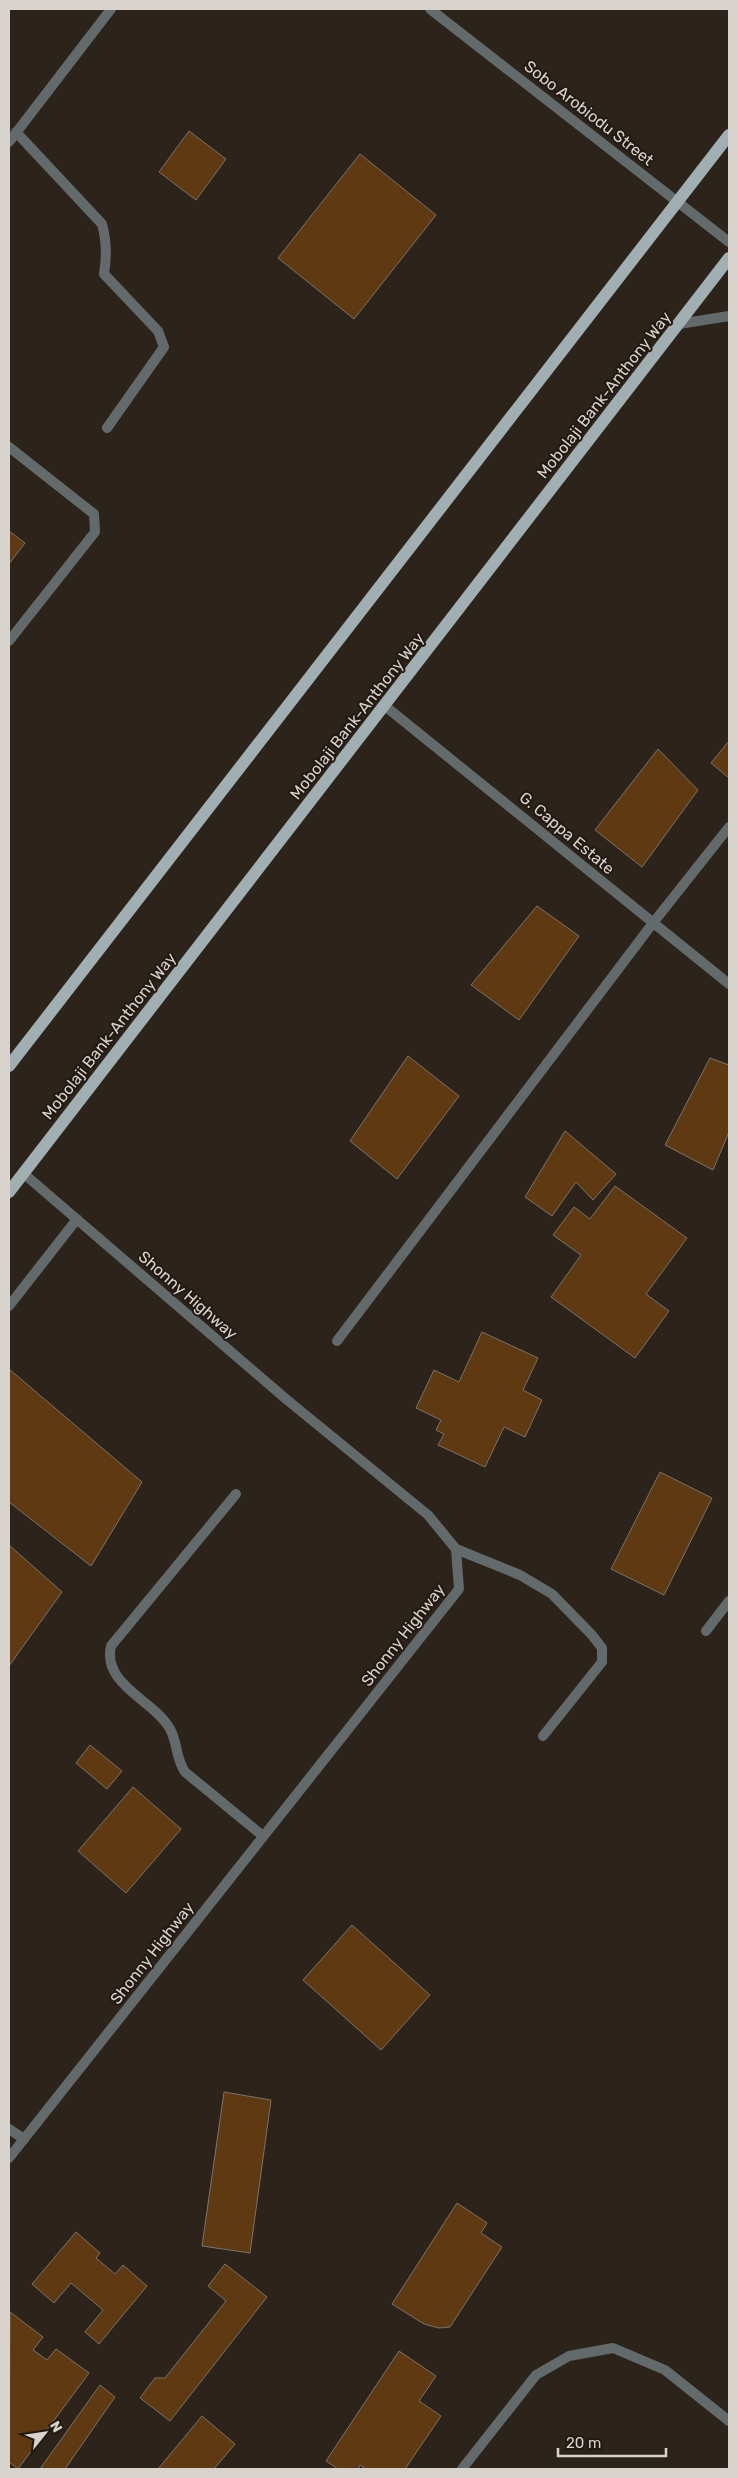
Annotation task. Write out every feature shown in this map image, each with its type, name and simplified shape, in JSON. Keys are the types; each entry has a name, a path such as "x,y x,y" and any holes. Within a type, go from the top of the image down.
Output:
{"main road":[{"path":"9,1066 729,135"},
{"name":"Mobolaji Bank-Anthony Way","path":"9,1192 729,258"}],"street":[{"path":"9,142 111,9"},
{"name":"Sobo Arobiodu Street","path":"430,9 729,242"},
{"path":"16,132 102,224 107,257 104,274 158,331 164,347 107,428"},
{"path":"679,324 729,316"},
{"path":"9,446 94,514 95,532 9,641"},
{"name":"G. Cappa Estate","path":"385,706 479,779 729,984"},
{"path":"337,1341 653,923 729,828"},
{"name":"Shonny Highway","path":"9,2158 459,1589 456,1549 428,1515 286,1399 23,1173"},
{"path":"9,1306 77,1219"},
{"path":"236,1494 111,1646 108,1658 114,1673 170,1728 178,1762 185,1772 263,1836"},
{"path":"456,1549 520,1575 552,1594 592,1634 602,1648 602,1662 543,1736"},
{"path":"706,1631 729,1601"},
{"path":"9,2129 24,2138"},
{"path":"462,2469 536,2375 568,2356 613,2348 665,2370 729,2421"}],"building":[{"path":"189,131 226,159 196,200 159,172"},
{"path":"360,154 436,215 354,319 278,258"},
{"path":"9,531 25,543 9,564"},
{"path":"729,741 729,778 711,763"},
{"path":"658,749 698,790 642,867 595,830"},
{"path":"537,906 579,936 519,1020 471,985"},
{"path":"408,1056 459,1096 397,1179 350,1141"},
{"path":"710,1058 729,1065 729,1132 713,1170 665,1145"},
{"path":"565,1131 616,1174 593,1200 576,1182 552,1216 525,1197"},
{"path":"615,1186 687,1238 646,1294 669,1311 635,1358 551,1297 581,1255 553,1235 574,1207 590,1219"},
{"path":"482,1332 538,1358 523,1390 542,1400 525,1437 504,1427 485,1467 438,1445 444,1434 436,1430 441,1420 416,1408 434,1370 459,1382"},
{"path":"9,1369 142,1482 91,1566 9,1502"},
{"path":"660,1472 712,1498 664,1595 611,1569"},
{"path":"9,1545 62,1592 9,1666"},
{"path":"90,1745 122,1771 107,1789 76,1763"},
{"path":"133,1787 181,1829 126,1893 78,1851"},
{"path":"352,1925 430,1995 381,2050 303,1980"},
{"path":"224,2092 271,2100 250,2253 202,2246"},
{"path":"457,2203 487,2223 481,2233 502,2247 450,2327 439,2328 424,2324 392,2304"},
{"path":"76,2232 100,2253 96,2258 115,2274 123,2265 147,2286 99,2344 85,2332 103,2310 71,2283 54,2303 32,2284"},
{"path":"225,2264 267,2297 170,2421 140,2398 155,2378 165,2378 226,2301 208,2286"},
{"path":"10,2312 43,2337 33,2350 47,2360 56,2349 89,2373 18,2469 9,2462"},
{"path":"399,2351 436,2376 419,2401 441,2416 405,2469 366,2469 360,2465 358,2469 338,2469 326,2461"},
{"path":"100,2385 115,2397 65,2469 40,2469"},
{"path":"202,2416 235,2444 214,2469 158,2469"}]}
